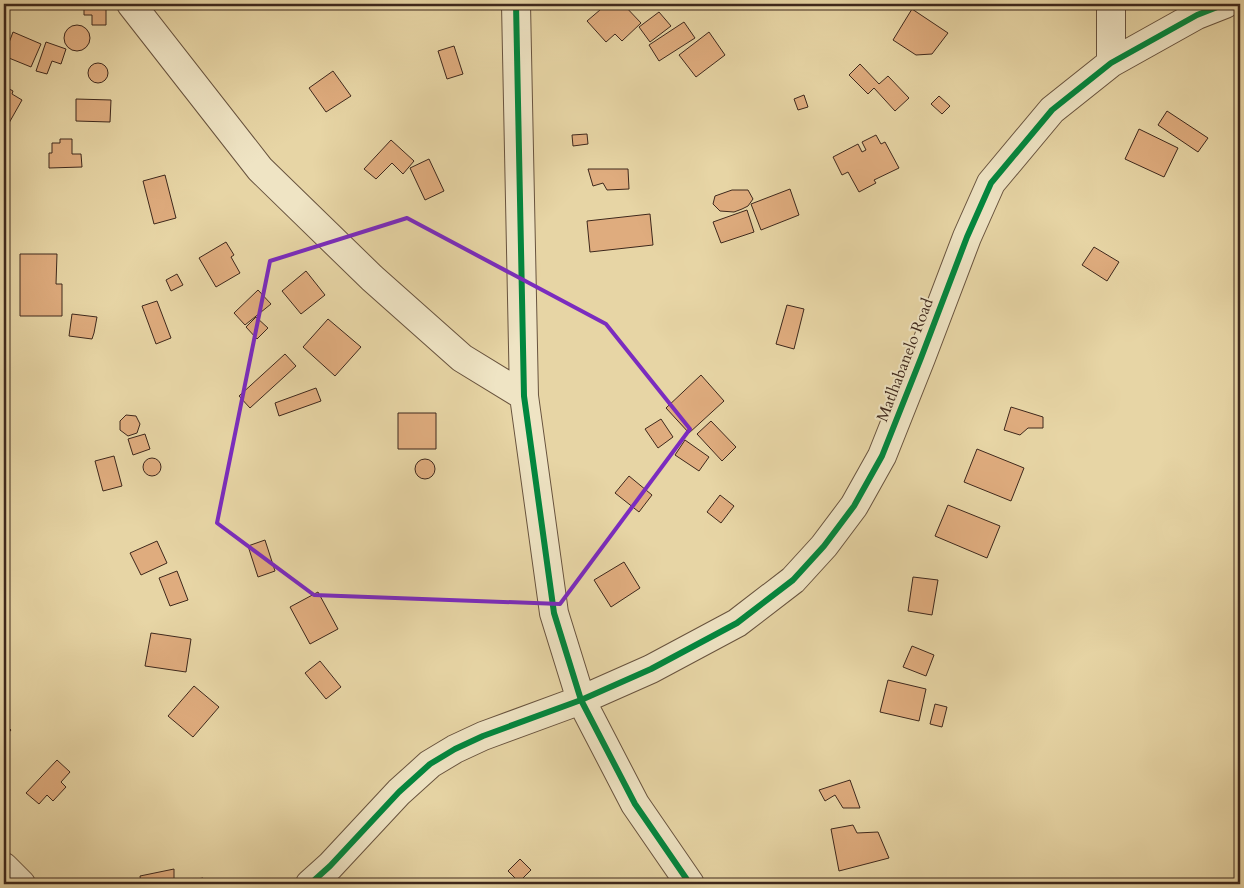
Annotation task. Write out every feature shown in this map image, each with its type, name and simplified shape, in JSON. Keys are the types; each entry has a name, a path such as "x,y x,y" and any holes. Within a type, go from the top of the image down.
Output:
{"street":[{"path":"132,4 260,169 372,278 462,358 524,396"},
{"path":"516,4 524,396 554,613 581,700 636,804 690,884"},
{"path":"1110,4 1111,63"},
{"name":"Matlhabanelo Road","path":"310,884 330,866 399,792 430,764 455,749 483,736 581,700 651,669 737,623 793,580 824,546 854,506 882,456 967,237 991,183 1052,110 1111,63 1197,15 1225,4"},
{"path":"4,867 22,884"}],"highlighted area":[{"path":"407,218 606,324 690,429 560,604 314,595 217,523 270,261"}],"building":[{"path":"84,4 106,4 106,25 92,25 92,15 84,15"},
{"path":"157,4 179,4 166,9"},
{"path":"607,4 623,4 641,23 622,41 615,34 606,42 587,21"},
{"path":"912,9 948,33 932,54 916,55 893,40"},
{"path":"659,12 671,26 650,42 639,27"},
{"path":"684,22 695,38 659,61 649,45"},
{"path":"77,25 86,29 90,38 86,47 77,51 68,47 64,38 68,29"},
{"path":"13,32 41,44 31,67 4,56"},
{"path":"709,32 725,55 696,77 679,55"},
{"path":"46,42 66,49 61,64 52,61 47,74 36,71"},
{"path":"454,46 463,74 447,79 438,51"},
{"path":"98,63 105,66 108,73 105,80 98,83 91,80 88,73 91,66"},
{"path":"860,64 879,84 888,76 909,98 895,111 874,88 868,94 849,75"},
{"path":"333,71 351,96 326,112 309,88"},
{"path":"4,86 13,91 12,94 22,100 9,123 4,120"},
{"path":"804,95 808,107 798,110 794,99"},
{"path":"939,96 950,106 942,114 931,104"},
{"path":"76,99 111,100 110,122 76,121"},
{"path":"1167,111 1208,138 1198,152 1158,125"},
{"path":"1139,129 1178,148 1164,177 1125,159"},
{"path":"587,134 588,144 573,146 572,135"},
{"path":"876,135 881,144 885,142 899,168 874,180 876,183 859,192 848,172 842,175 833,157 858,144 862,152 866,150 862,142"},
{"path":"60,139 72,139 72,154 81,154 82,167 49,168 49,153 52,153 52,143 60,143"},
{"path":"391,140 414,161 403,174 392,163 376,179 364,169"},
{"path":"429,159 444,191 425,200 410,168"},
{"path":"588,169 628,169 629,189 607,190 603,183 593,186"},
{"path":"165,175 176,218 154,224 143,181"},
{"path":"790,189 799,215 761,230 751,204"},
{"path":"732,190 748,190 753,199 748,206 734,212 720,211 713,204 715,196"},
{"path":"747,210 754,232 721,243 713,222"},
{"path":"650,214 653,245 590,252 587,221"},
{"path":"226,242 234,255 231,257 240,273 216,287 199,258"},
{"path":"1094,247 1119,262 1107,281 1082,265"},
{"path":"20,254 57,254 56,284 62,284 62,316 20,316"},
{"path":"306,271 325,295 301,314 282,291"},
{"path":"177,274 183,285 171,291 166,280"},
{"path":"258,290 271,304 245,325 234,313"},
{"path":"157,301 171,338 156,344 142,306"},
{"path":"787,305 804,309 794,349 776,344"},
{"path":"72,314 97,317 92,339 69,336"},
{"path":"256,317 268,328 257,339 246,327"},
{"path":"328,319 361,347 335,376 303,347"},
{"path":"285,354 296,366 250,408 239,396"},
{"path":"701,375 724,401 689,433 666,408"},
{"path":"316,388 321,401 279,416 275,403"},
{"path":"1011,407 1043,417 1043,428 1028,428 1020,435 1004,430"},
{"path":"398,413 436,413 436,449 398,449"},
{"path":"126,415 136,416 140,424 137,433 128,436 120,430 120,421"},
{"path":"661,419 673,437 658,448 645,429"},
{"path":"711,421 736,447 722,461 697,434"},
{"path":"145,434 150,449 133,455 128,439"},
{"path":"685,440 709,457 699,471 675,455"},
{"path":"977,449 1024,468 1011,501 964,482"},
{"path":"114,456 122,486 103,491 95,461"},
{"path":"148,458 156,458 161,463 159,474 148,476 143,471 143,463"},
{"path":"421,459 429,459 435,465 435,473 429,479 421,479 415,473 415,465"},
{"path":"629,476 652,495 639,512 615,493"},
{"path":"720,495 734,506 721,523 707,512"},
{"path":"948,505 1000,526 987,558 935,536"},
{"path":"265,540 275,571 258,577 248,546"},
{"path":"157,541 167,563 141,575 130,553"},
{"path":"624,562 640,588 611,607 594,580"},
{"path":"177,571 188,600 170,606 159,578"},
{"path":"913,577 938,580 932,615 908,611"},
{"path":"318,592 338,629 310,644 290,607"},
{"path":"151,633 191,639 186,672 145,666"},
{"path":"912,646 934,655 926,676 903,667"},
{"path":"320,661 341,687 326,699 305,673"},
{"path":"888,680 926,689 919,721 880,712"},
{"path":"194,686 219,707 193,737 168,716"},
{"path":"935,704 947,707 942,727 930,724"},
{"path":"4,723 11,730 4,738"},
{"path":"57,760 70,772 61,782 66,787 53,801 47,795 39,804 26,793"},
{"path":"850,780 860,808 843,808 835,795 825,801 819,790"},
{"path":"853,825 857,833 878,832 889,858 839,871 831,829"},
{"path":"520,859 531,870 519,882 508,871"},
{"path":"174,869 174,883 203,878 205,884 141,884 140,876"}],"cycle path":[{"path":"516,4 524,396 554,613 581,700 635,804 690,884"},
{"path":"310,884 330,866 399,792 430,764 455,749 483,736 581,700 651,669 737,623 793,580 824,546 854,506 882,456 967,237 991,183 1052,110 1111,63 1197,15 1225,4"}]}
